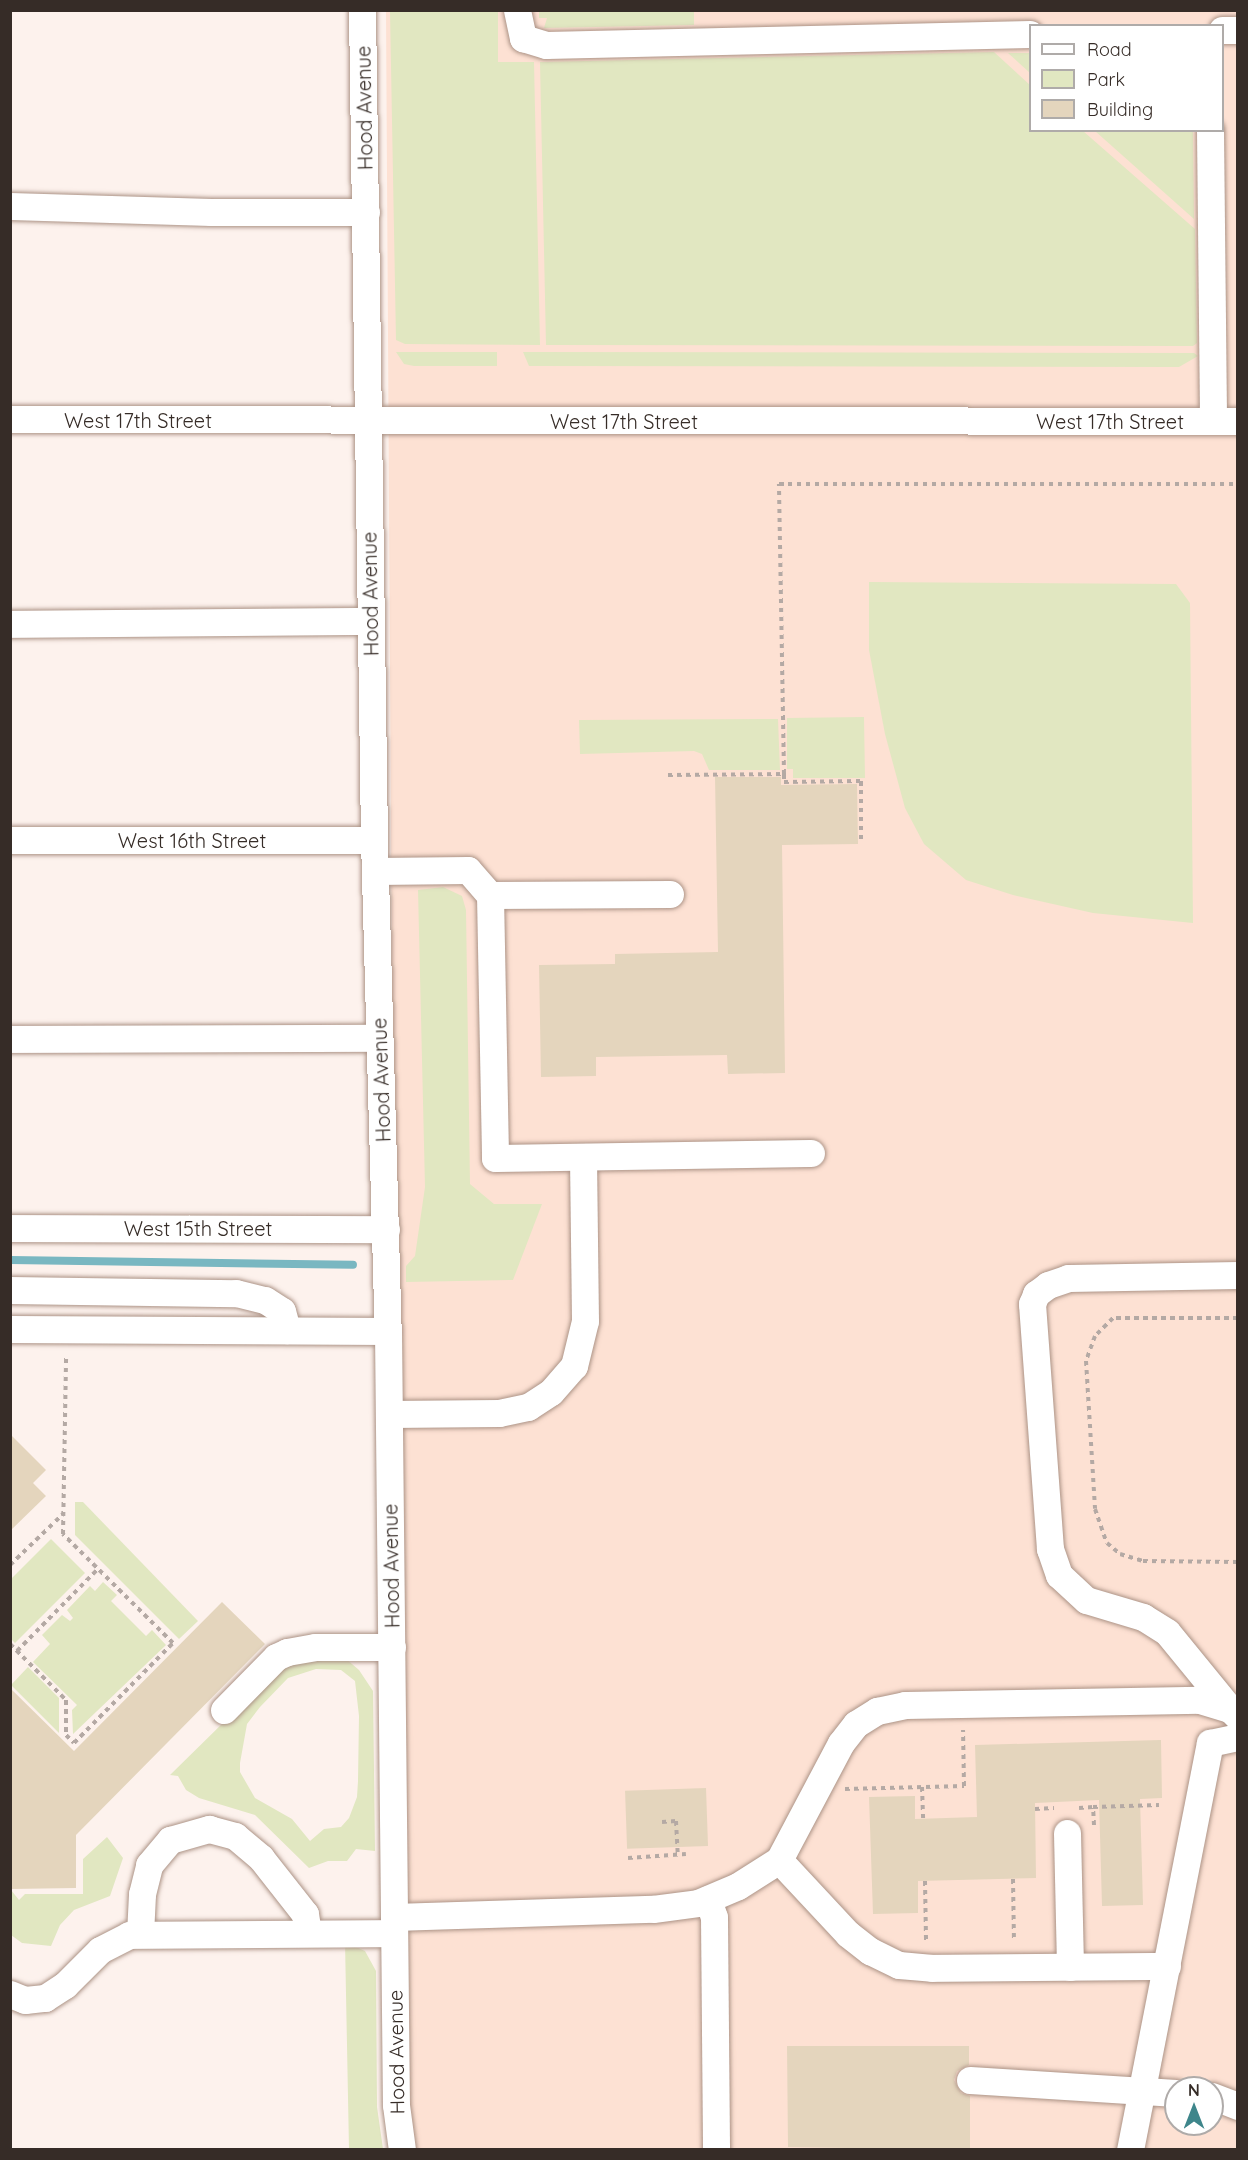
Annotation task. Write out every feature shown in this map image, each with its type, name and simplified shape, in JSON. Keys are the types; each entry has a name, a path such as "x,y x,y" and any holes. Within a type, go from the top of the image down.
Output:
{"street":[{"name":"Hood Avenue","path":"362,10 374,840 388,1331 396,2105 402,2150"},
{"path":"517,10 523,38 546,45 1029,34"},
{"path":"1210,132 1225,421"},
{"path":"10,206 210,212 366,212"},
{"name":"West 17th Street","path":"10,420 1225,421"},
{"path":"10,624 370,621"},
{"name":"West 16th Street","path":"10,840 374,840"},
{"path":"375,871 468,870 490,895 495,1158 812,1154"},
{"path":"490,895 670,894"},
{"path":"10,1039 379,1038"},
{"path":"389,1414 499,1413 528,1407 551,1392 574,1366 585,1321 583,1157"},
{"name":"West 15th Street","path":"10,1228 386,1229"},
{"path":"1234,1713 1167,1632 1143,1617 1086,1600 1059,1575 1050,1550 1032,1304 1036,1294 1048,1285 1068,1278 1238,1275"},
{"path":"10,1290 236,1293 265,1300 282,1311 287,1330"},
{"path":"10,1329 388,1331"},
{"path":"224,1710 276,1658 287,1652 315,1647 392,1647"},
{"path":"10,1994 25,2000 45,1998 108,1945 140,1934 308,1933 394,1925 653,1909 708,1899 738,1886 780,1860 841,1743 856,1724 877,1711 905,1705 1200,1700 1234,1713"},
{"path":"1130,2150 1210,1743 1238,1737"},
{"path":"140,1934 142,1894 149,1865 170,1840 209,1829 235,1836 261,1858 305,1914 308,1933"},
{"path":"1067,1833 1070,1967"},
{"path":"780,1860 801,1888 863,1945 899,1965 927,1968 1167,1966"},
{"path":"708,1899 714,1917 716,2150"},
{"path":"969,2080 1164,2091"}],"path":[{"path":"861,843 861,781 784,782 779,484 1238,484"},
{"path":"668,775 784,774"},
{"path":"1238,1318 1113,1318 1095,1336 1086,1361 1095,1509 1107,1543 1120,1554 1143,1561 1238,1562"},
{"path":"10,1644 66,1700 66,1735 74,1743 173,1643 63,1534 66,1329"},
{"path":"10,1565 63,1514"},
{"path":"17,1651 98,1569"},
{"path":"815,1790 964,1786 962,1704"},
{"path":"922,1787 923,1818"},
{"path":"1094,1830 1094,1807 1159,1805"},
{"path":"662,1822 676,1821 678,1855"},
{"path":"628,1858 686,1854"},
{"path":"1013,1879 1014,1967"},
{"path":"925,1881 927,1968"}],"shaded area":[{"path":"386,11 1237,11 1237,2149 405,2149 399,2129"}],"green space":[{"path":"390,11 498,11 498,62 534,62 540,345 405,344 396,340"},
{"path":"539,11 694,11 694,25 544,28 547,18 539,18"},
{"path":"994,52 1029,84 1029,132 1084,132 1195,229 1197,343 1193,346 546,345 540,62"},
{"path":"1008,53 1029,53 1029,72"},
{"path":"1096,132 1193,132 1194,219"},
{"path":"396,352 497,352 497,366 414,366 404,364"},
{"path":"523,352 1194,353 1198,356 1179,367 529,366"},
{"path":"869,582 1176,584 1190,603 1193,923 1093,913 1013,895 966,880 924,844 905,808 885,734 869,650"},
{"path":"864,717 865,778 793,778 793,769 787,769 787,718"},
{"path":"778,719 780,770 709,770 702,754 694,751 580,754 579,720"},
{"path":"443,887 462,896 466,910 470,1184 494,1204 542,1204 513,1280 406,1282 406,1266 415,1256 425,1187 418,890"},
{"path":"75,1502 83,1502 198,1621 179,1639 75,1535"},
{"path":"51,1539 85,1573 15,1643 11,1639 11,1579"},
{"path":"103,1582 117,1595 111,1601 146,1636 152,1630 166,1645 73,1734 72,1710 77,1705 33,1662 50,1644 42,1635 62,1615 70,1621 73,1618 67,1610 90,1586 95,1591"},
{"path":"345,1658 359,1670 373,1691 375,1851 356,1849 347,1861 328,1861 309,1868 255,1815 199,1798 186,1790 178,1776 170,1775 276,1671 296,1659","holes":["316,1669 341,1670 355,1681 359,1716 357,1797 349,1818 341,1827 324,1829 310,1841 292,1819 255,1798 240,1772 247,1724 288,1678"]},
{"path":"28,1667 59,1698 59,1733 11,1685"},
{"path":"107,1837 123,1858 110,1896 74,1910 60,1925 51,1946 22,1943 11,1935 11,1890 19,1900 25,1894 83,1894 83,1859"},
{"path":"345,1942 365,1951 376,1971 377,2107 383,2149 349,2149"}],"building":[{"path":"715,777 781,777 781,785 857,784 858,844 782,845 785,1073 728,1074 727,1055 596,1057 596,1076 541,1077 539,965 615,964 615,954 718,952"},
{"path":"10,1434 46,1470 33,1483 46,1496 10,1531"},
{"path":"222,1602 265,1644 76,1835 76,1888 11,1889 10,1688 74,1751"},
{"path":"1161,1740 1162,1798 1140,1799 1143,1905 1102,1906 1099,1800 1035,1803 1036,1878 918,1881 918,1913 873,1914 869,1797 915,1796 915,1819 977,1817 975,1745"},
{"path":"706,1788 708,1846 627,1849 625,1791"},
{"path":"787,2046 969,2046 969,2065 957,2071 954,2080 961,2093 970,2096 970,2150 788,2147"}],"waterway":[{"path":"10,1260 353,1265"}]}
